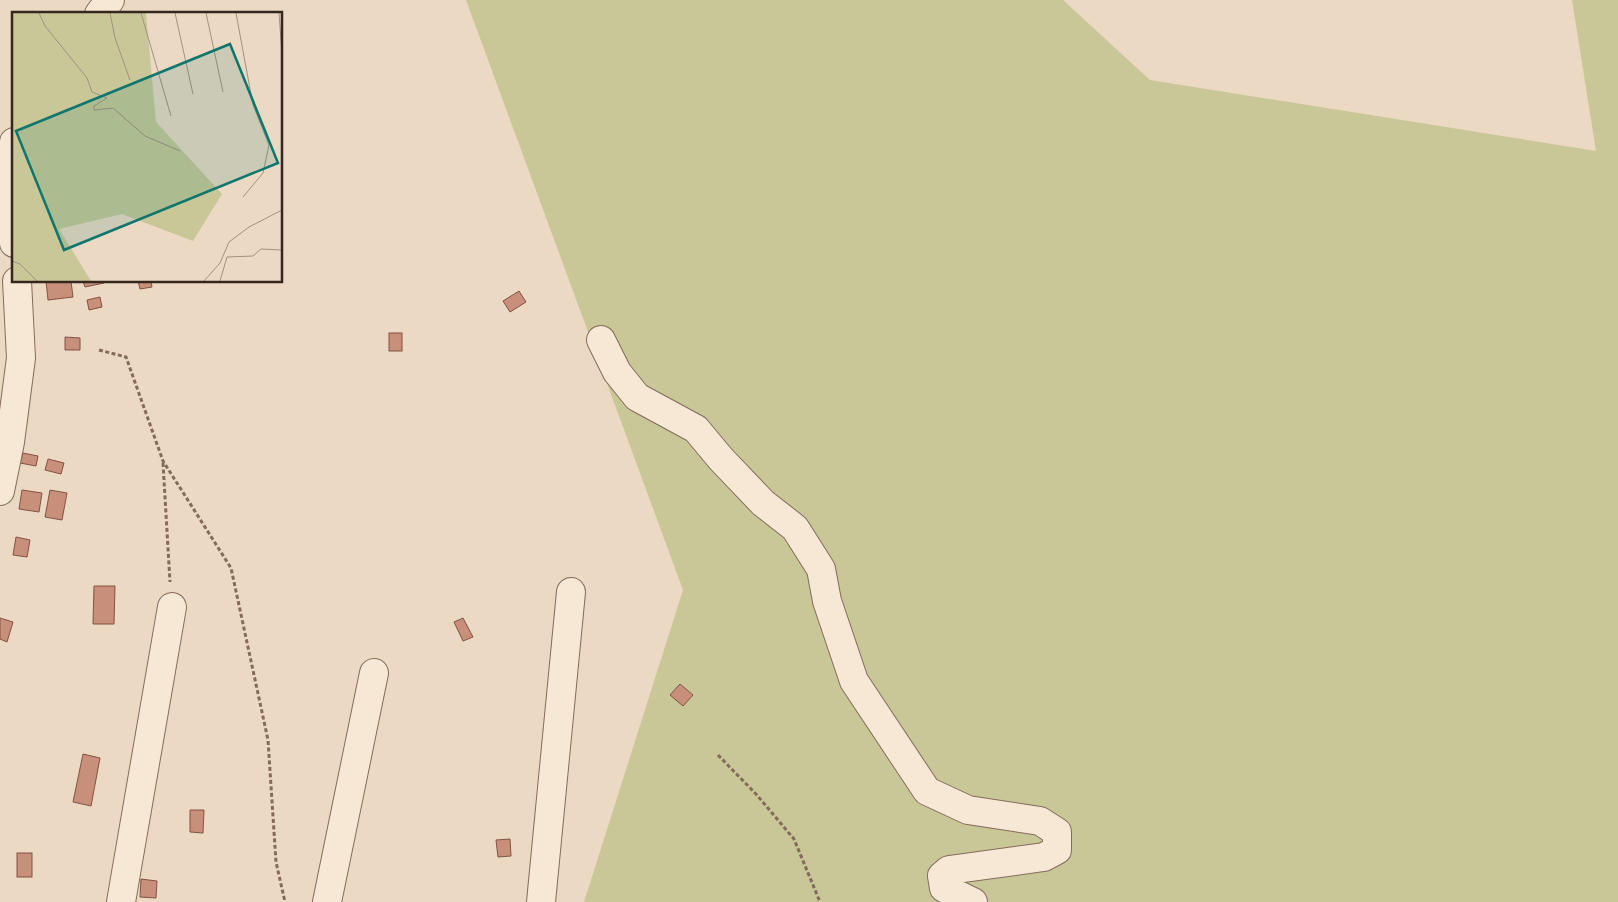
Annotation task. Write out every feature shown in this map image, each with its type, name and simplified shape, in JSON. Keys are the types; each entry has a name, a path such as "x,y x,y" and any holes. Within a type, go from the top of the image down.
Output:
{"street":[{"path":"101,12 110,0"},
{"path":"12,156 8,184 12,223"},
{"path":"0,491 10,442 21,358 17,282"},
{"path":"601,340 618,372 637,397 696,429 763,503 796,528 821,569 827,601 854,681 927,790 968,810 1040,821 1057,832 1057,850 1044,857 949,870 942,876 944,888 973,902"},
{"path":"541,902 571,592"},
{"path":"121,902 172,607"},
{"path":"327,902 374,673"}],"path":[{"path":"99,350 126,357 163,461 231,568 268,740 276,862 284,902"},
{"path":"163,461 172,607"},
{"path":"718,755 756,794 794,839 820,902"}],"shaded area":[{"path":"466,0 1063,0 1150,80 1596,151 1572,0 1618,0 1618,902 584,902 683,590"}],"building":[{"path":"46,282 71,282 73,297 48,300"},
{"path":"83,282 104,283 85,287"},
{"path":"138,282 151,282 152,287 140,289"},
{"path":"519,291 526,302 510,312 503,301"},
{"path":"100,297 102,307 89,310 87,300"},
{"path":"389,333 402,333 402,351 389,351"},
{"path":"65,337 80,338 80,350 65,350"},
{"path":"23,453 38,456 36,466 20,463"},
{"path":"48,459 64,463 61,474 45,470"},
{"path":"22,490 42,493 39,512 19,509"},
{"path":"50,490 67,493 62,520 45,517"},
{"path":"16,537 30,540 27,557 13,555"},
{"path":"94,586 115,586 114,624 93,624"},
{"path":"0,618 13,622 7,642 0,639"},
{"path":"463,618 473,637 463,641 454,622"},
{"path":"680,684 693,695 683,706 670,695"},
{"path":"83,754 100,758 91,806 73,802"},
{"path":"190,810 204,810 203,833 190,832"},
{"path":"510,839 511,856 498,857 496,840"},
{"path":"17,853 32,853 32,877 17,877"},
{"path":"141,879 157,881 156,898 140,897"}]}
